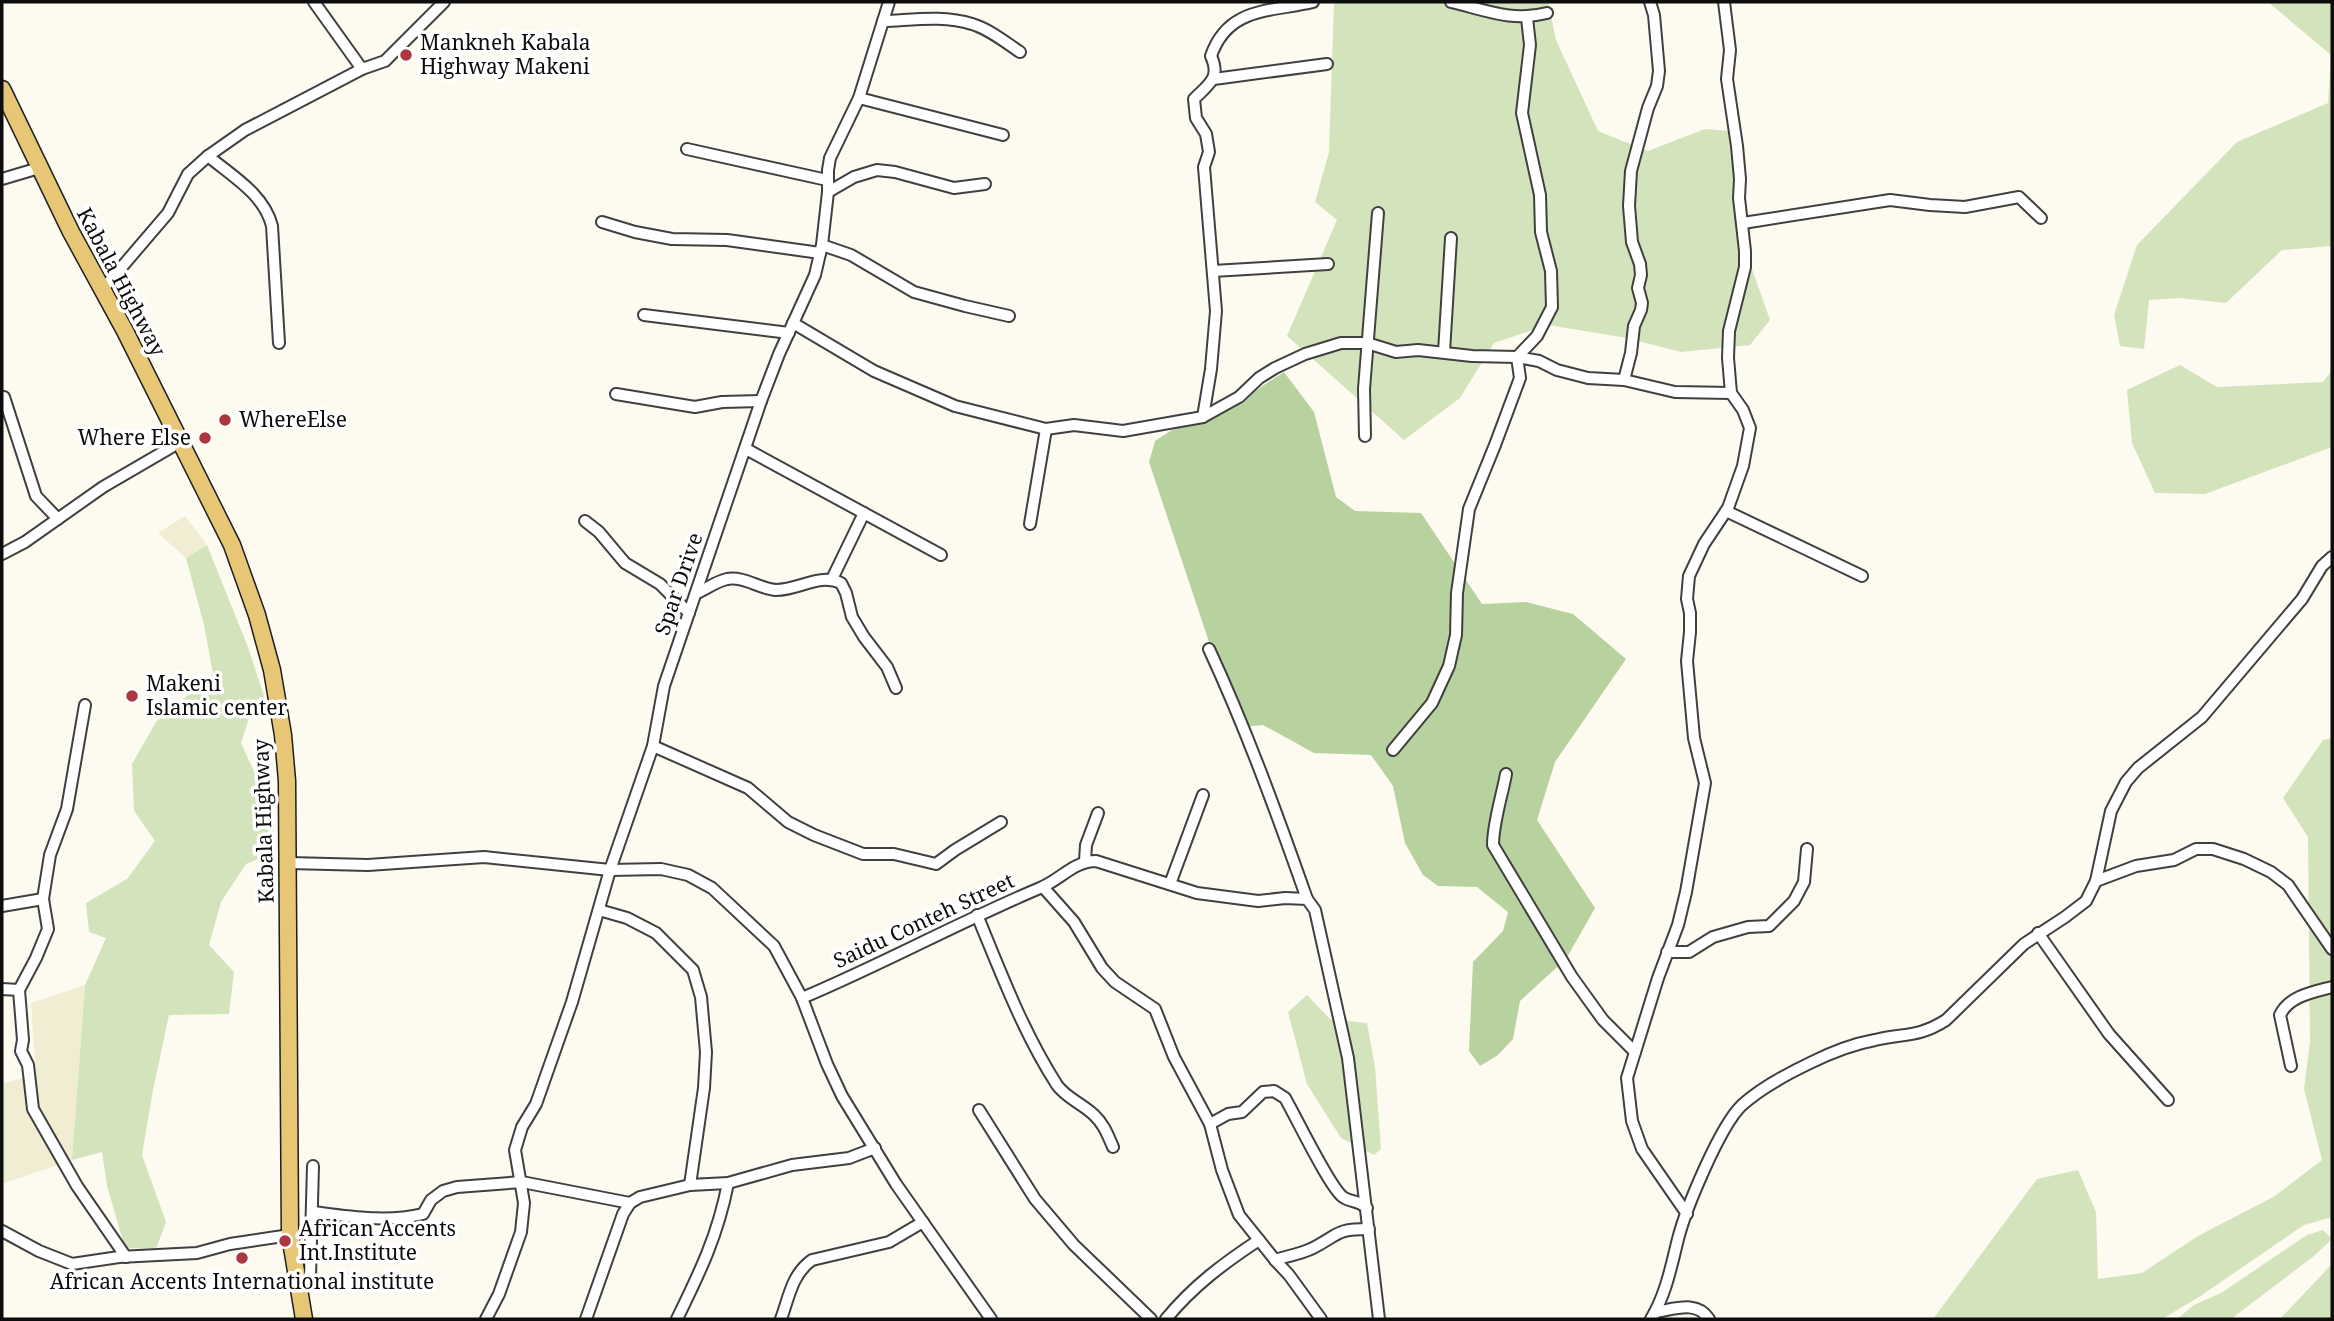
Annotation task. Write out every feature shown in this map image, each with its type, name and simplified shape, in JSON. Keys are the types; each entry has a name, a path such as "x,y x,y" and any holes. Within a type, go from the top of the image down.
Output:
{"main road":[{"name":"Kabala Highway","path":"4,99 182,441 232,545 257,615 272,670 283,735 287,781 290,1235 304,1319"}],"street":[{"path":"314,2 362,69"},
{"path":"103,289 168,213 188,174 208,156 245,130 362,69 385,61 444,2"},
{"name":"Spar Drive","path":"486,1319 499,1294 522,1232 524,1203 515,1150 522,1127 536,1104 572,1002 610,870 653,746 664,686 761,401 815,275 821,249 830,158 859,98 889,2"},
{"path":"1203,417 1216,311 1204,167 1209,152 1206,134 1196,118 1195,99 1214,79 1216,67 1211,56 1215,45 1234,24 1250,13 1313,2"},
{"path":"1451,2 1508,17 1527,18 1547,13"},
{"path":"1624,380 1634,327 1642,303 1637,288 1641,275 1640,264 1632,242 1629,206 1631,171 1648,108 1657,86 1659,71 1650,2"},
{"path":"1687,1214 1642,1149 1632,1121 1627,1078 1678,925 1706,783 1694,738 1687,661 1690,613 1687,586 1704,544 1726,511 1743,466 1750,428 1743,410 1731,393 1729,375 1729,331 1745,267 1738,146 1727,79 1730,61 1724,2"},
{"path":"883,21 937,18 973,24 1020,52"},
{"path":"1517,357 1537,336 1552,307 1551,271 1541,232 1540,195 1522,113 1530,45 1527,18"},
{"path":"1214,79 1327,65"},
{"path":"859,98 1003,135"},
{"path":"687,149 827,180"},
{"path":"208,156 259,199 269,213 279,343"},
{"path":"2,179 39,168"},
{"path":"828,192 854,177 877,170 895,172 954,188 985,184"},
{"path":"1743,222 1890,200 1965,207 2019,197 2041,218"},
{"path":"1365,436 1364,389 1378,213"},
{"path":"602,222 672,239 727,240 821,249 851,255 914,292 1009,316"},
{"path":"1444,352 1451,237"},
{"path":"1213,271 1328,264"},
{"path":"644,315 791,328 874,371 945,402 1046,429 1074,425 1123,431 1203,417 1239,397 1259,378 1275,368 1341,342 1367,343 1396,352 1418,350 1472,356 1517,357 1539,361 1556,370 1588,378 1624,380 1675,392 1731,393"},
{"path":"1393,750 1432,703 1449,666 1456,635 1457,593 1469,509 1520,379 1517,357"},
{"path":"1707,393 1729,375"},
{"path":"615,394 695,407 722,402 761,401"},
{"path":"4,397 36,496 58,519"},
{"path":"1030,524 1046,429"},
{"path":"2,554 25,542 103,487 182,441"},
{"path":"746,449 942,555"},
{"path":"1726,511 1862,576"},
{"path":"832,579 864,513"},
{"path":"585,521 599,532 625,563 660,584 689,613"},
{"path":"1653,1315 1670,1276 1678,1237 1687,1214 1718,1141 1742,1105 1810,1062 1856,1044 1904,1037 1933,1028 1946,1020 2024,944 2086,901 2096,881 2111,811 2126,782 2138,768 2202,717 2302,599 2322,566 2332,557"},
{"path":"697,593 728,579 738,579 766,589 779,590 820,579 832,579 841,583 852,617 887,667 896,688"},
{"path":"1209,649 1238,711 1265,778 1307,899 1315,910 1348,1058 1379,1319"},
{"path":"85,705 67,809 50,855 43,899 48,929 19,990 23,1040 21,1051 27,1065 33,1109 77,1186 126,1257"},
{"path":"653,746 748,788 788,822 863,855 894,854 936,864 1001,822"},
{"path":"1506,774 1493,831 1493,845 1572,977 1604,1020 1635,1052"},
{"path":"1170,884 1203,795"},
{"path":"1084,861 1086,845 1098,813"},
{"path":"1667,952 1689,952 1713,937 1748,927 1769,926 1794,901 1804,881 1807,849"},
{"path":"2096,881 2137,866 2174,860 2196,849 2213,849 2244,859 2271,872 2288,885 2332,949"},
{"path":"289,863 368,865 484,857 610,870 661,869 688,875 712,888 774,946 802,998 837,1085 923,1223 991,1319"},
{"path":"1043,887 1084,861 1096,861 1197,893 1258,901 1307,899"},
{"name":"Saidu Conteh Street","path":"802,998 864,972 977,915 1043,887 1074,922 1102,968 1115,982 1155,1009 1174,1057 1210,1124 1230,1195 1239,1215 1289,1275 1321,1319"},
{"path":"2,906 43,899"},
{"path":"599,910 627,918 656,933 693,970 701,997 706,1052 704,1088 690,1185"},
{"path":"977,915 1007,988 1048,1069 1060,1089 1094,1115 1105,1128 1113,1147"},
{"path":"2038,933 2109,1034 2168,1100"},
{"path":"2291,1066 2281,1011 2297,998 2332,987"},
{"path":"2,989 19,990"},
{"path":"1210,1124 1228,1114 1242,1112 1263,1092 1274,1091 1285,1098 1332,1184 1344,1198 1360,1201 1367,1208"},
{"path":"979,1110 1035,1199 1074,1245 1151,1319"},
{"path":"586,1319 629,1203 640,1197 690,1185 728,1183 792,1165 849,1158 875,1147"},
{"path":"299,1292 310,1276 313,1166"},
{"path":"312,1212 377,1220 404,1219 423,1214 431,1200 443,1191 457,1187 522,1182 629,1203"},
{"path":"677,1319 714,1239 728,1183"},
{"path":"781,1319 795,1277 801,1268 812,1260 889,1242 923,1223"},
{"path":"1275,1260 1312,1249 1334,1234 1348,1229 1369,1229"},
{"path":"2,1231 39,1251 72,1264 126,1257 197,1253 230,1244 290,1235"},
{"path":"1166,1319 1193,1287 1259,1240"},
{"path":"1653,1315 1698,1307 1709,1319"}],"shaded area":[{"path":"185,516 207,545 186,558 158,533"},
{"path":"85,985 72,1160 2,1184 2,1084 36,1074 31,1003"}],"green space":[{"path":"1334,2 1548,2 1556,40 1598,131 1648,151 1705,129 1742,132 1748,258 1770,320 1750,345 1681,352 1627,338 1548,325 1494,343 1460,398 1404,440 1287,336 1337,220 1315,202 1329,152"},
{"path":"2268,2 2332,2 2332,246 2282,250 2226,303 2180,298 2149,300 2144,349 2120,346 2114,315 2137,245 2237,142 2328,103 2331,55"},
{"path":"2180,365 2217,387 2323,382 2332,370 2332,447 2205,494 2155,493 2132,443 2127,390"},
{"path":"1284,372 1314,412 1336,497 1355,511 1421,513 1482,604 1526,602 1573,614 1626,659 1555,762 1537,820 1595,908 1566,959 1520,1001 1513,1039 1498,1055 1480,1066 1469,1051 1473,962 1503,931 1508,912 1477,887 1438,886 1423,875 1405,843 1393,786 1371,755 1314,753 1263,725 1244,727 1232,711 1149,462 1155,441 1172,430 1230,407"},
{"path":"207,545 248,647 270,714 249,718 241,743 274,821 274,856 262,857 246,864 221,902 209,945 234,972 229,1014 169,1015 142,1155 166,1222 156,1249 125,1248 107,1186 102,1152 72,1160 85,985 106,938 89,932 86,903 127,879 155,841 134,811 132,764 156,722 213,674 204,625 186,558"},
{"path":"2332,738 2332,1219 2304,1225 2162,1319 1933,1319 2037,1179 2078,1170 2096,1212 2098,1279 2142,1273 2198,1236 2275,1196 2322,1160 2304,1089 2310,1042 2308,837 2283,798 2323,740"},
{"path":"1307,995 1330,1019 1367,1023 1375,1067 1381,1149 1374,1155 1341,1138 1307,1084 1288,1012"},
{"path":"2323,1230 2332,1239 2314,1256 2231,1319 2177,1319 2194,1305 2221,1293 2307,1235"},
{"path":"2332,1264 2332,1319 2280,1319"}],"place":[{"name":"Mankneh Kabala Highway Makeni","path":"406,55"},
{"name":"WhereElse","path":"225,420"},
{"name":"Where Else","path":"205,438"},
{"name":"Makeni Islamic center","path":"132,696"},
{"name":"African Accents Int.Institute","path":"285,1241"},
{"name":"African Accents International institute","path":"242,1258"}]}
